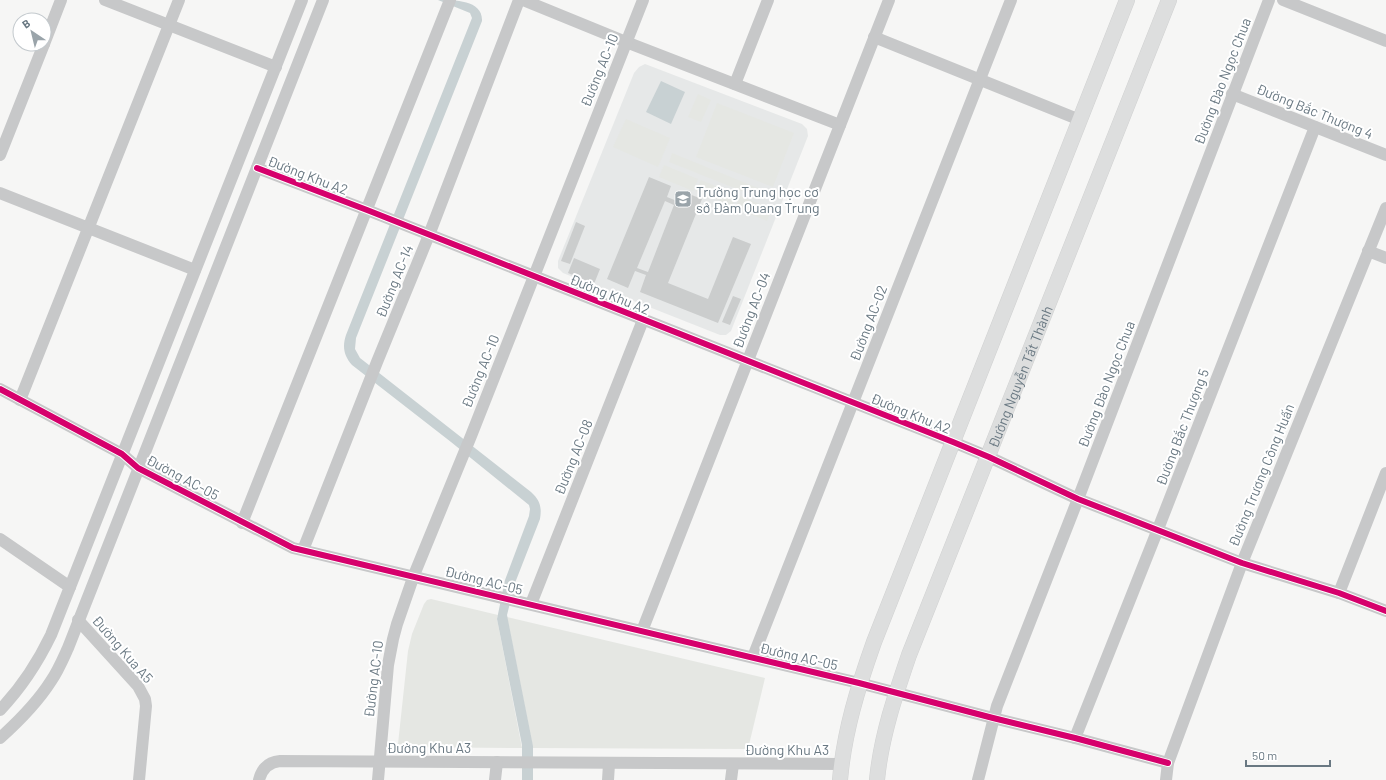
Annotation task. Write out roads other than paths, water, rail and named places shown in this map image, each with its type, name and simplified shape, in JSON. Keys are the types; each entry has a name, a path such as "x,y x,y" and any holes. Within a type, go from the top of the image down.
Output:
{"main road":[{"path":"840,780 841,764 848,723 859,683 874,642 1127,0"},
{"name":"Đường Nguyễn Tất Thành","path":"877,780 885,731 896,692 909,655 1169,0"}],"street":[{"path":"52,23 61,0"},
{"path":"106,0 276,67"},
{"path":"20,400 179,0"},
{"path":"0,710 24,683 34,668 51,635 302,0"},
{"path":"0,738 25,714 51,682 63,659 323,0"},
{"name":"Đường AC-14","path":"303,550 429,235 519,0"},
{"path":"523,0 626,42 840,125"},
{"name":"Đường AC-10","path":"380,761 390,653 397,624 414,576 471,436 643,0"},
{"path":"735,84 768,0"},
{"name":"Đường AC-04","path":"642,631 889,0"},
{"name":"Đường AC-02","path":"752,657 1011,0"},
{"name":"Đường Đào Ngọc Chua","path":"978,780 993,718 1269,0"},
{"path":"1283,0 1386,41"},
{"path":"242,522 448,4"},
{"path":"874,37 1080,120"},
{"path":"0,155 41,52"},
{"name":"Đường Bắc Thượng 4","path":"1232,94 1386,155"},
{"name":"Đường Bắc Thượng 5","path":"1075,738 1315,127"},
{"name":"Đường Khu A2","path":"257,168 367,210 988,456 1078,499 1242,563 1339,593 1386,611"},
{"path":"0,193 195,270"},
{"name":"Đường Trương Công Huấn","path":"1166,780 1168,763 1242,563 1386,208"},
{"path":"1368,251 1386,258"},
{"name":"Đường AC-08","path":"525,603 643,320"},
{"name":"Đường AC-05","path":"0,389 122,454 138,468 283,544 896,692 1168,763"},
{"path":"1339,593 1386,473"},
{"path":"0,540 70,587"},
{"name":"Đường Kua A5","path":"78,620 138,686 145,699 146,706 140,775 129,780"},
{"path":"259,780 262,772 267,766 276,761 380,761"},
{"name":"Đường Khu A3","path":"378,780 380,761 609,764 841,764"},
{"path":"495,780 497,762"},
{"path":"608,780 609,764"},
{"name":"Đường Khu A3","path":"731,780 732,764"}],"place":[{"name":"Trường Trung học cơ sở Đàm Quang Trung","path":"683,199"}]}
